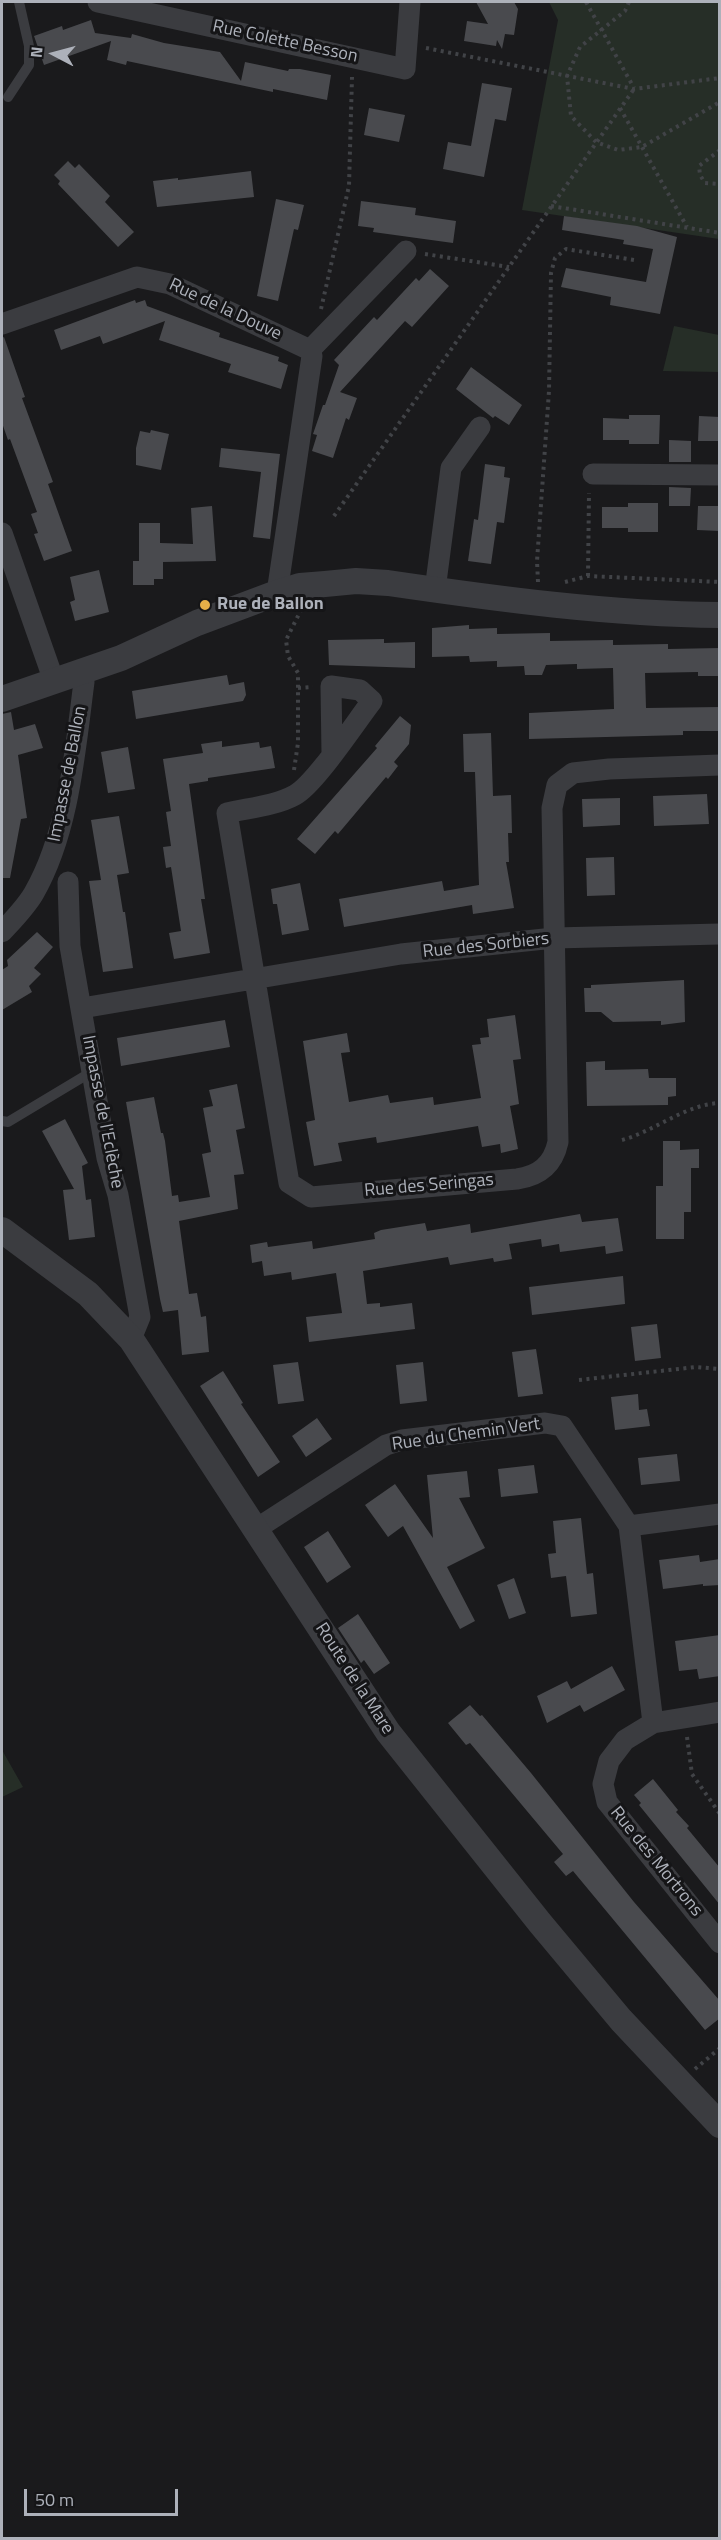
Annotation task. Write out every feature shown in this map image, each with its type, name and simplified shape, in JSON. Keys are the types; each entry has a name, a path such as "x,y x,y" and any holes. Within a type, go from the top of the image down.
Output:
{"street":[{"name":"Rue Colette Besson","path":"98,2 405,69 410,2"},
{"path":"289,590 312,356 310,350 406,252"},
{"name":"Rue de la Douve","path":"2,324 41,312 120,281 149,277 170,284 310,350"},
{"path":"435,590 451,468 480,427"},
{"path":"593,474 720,475"},
{"path":"2,533 54,681"},
{"path":"2,699 121,658 237,607 289,590 356,582 658,614 720,615"},
{"name":"Impasse de Ballon","path":"2,932 33,894 50,859 61,825 83,692 82,672"},
{"path":"254,978 227,813 291,797 303,790 332,754"},
{"name":"Rue des Seringas","path":"254,978 289,1183 311,1197 517,1179 537,1174 545,1168 556,1152 558,1142 552,808 556,785 573,773 609,769 720,765"},
{"name":"Impasse de l'Eclèche","path":"68,882 70,946 108,1158 118,1195 140,1317 131,1339"},
{"name":"Rue des Sorbiers","path":"82,1008 401,954 554,938 720,934"},
{"name":"Route de la Mare","path":"2,1230 88,1294 131,1339 388,1732 540,1923 621,2020 720,2126"},
{"name":"Rue du Chemin Vert","path":"256,1529 386,1445 402,1440 545,1423 562,1425 629,1527 653,1723"},
{"path":"629,1527 720,1514"},
{"name":"Rue des Mortrons","path":"720,1712 653,1723 625,1740 609,1761 603,1784 607,1802 720,1943"}],"lane":[{"path":"8,97 29,65 29,46 19,2"},
{"path":"2,1121 8,1122 93,1070"}],"path":[{"path":"586,2 634,89"},
{"path":"629,2 625,11 580,48 567,76 571,116 596,142 618,150 642,147 720,102"},
{"path":"408,44 634,89 720,78"},
{"path":"310,350 349,186 354,57"},
{"path":"334,516 634,89"},
{"path":"620,108 687,227"},
{"path":"720,150 699,166 700,175 705,183 720,184"},
{"path":"551,206 720,232"},
{"path":"539,603 537,561 549,391 549,294 552,264 566,249 634,260"},
{"path":"406,252 509,267"},
{"path":"593,474 588,496 588,576 720,582"},
{"path":"289,590 302,609 286,640 288,656 298,673 298,743 291,797"},
{"path":"622,1140 640,1135 705,1103 720,1103"},
{"path":"579,1380 696,1367 720,1369"},
{"path":"686,1718 692,1774 720,1814"}],"shaded area":[{"path":"549,2 719,2 719,239 522,210 558,20"},
{"path":"674,326 719,335 719,372 663,371"},
{"path":"2,1750 23,1787 2,1797"}],"building":[{"path":"476,2 514,2 518,9 514,35 505,34 502,49 497,40 496,46 464,41 467,21 488,24"},
{"path":"91,20 95,33 131,38 132,34 164,43 220,52 241,81 245,62 288,71 289,69 300,69 331,75 327,100 273,89 273,92 127,61 126,65 107,60 111,41 44,65 34,36 62,26 63,30"},
{"path":"482,83 512,88 506,121 495,119 484,177 443,169 448,142 471,146"},
{"path":"369,108 405,115 399,142 364,135"},
{"path":"68,161 75,168 79,164 110,196 105,202 134,232 118,247 58,184 60,181 54,175"},
{"path":"251,171 254,197 157,207 153,181"},
{"path":"276,199 304,205 298,230 294,229 278,301 257,296"},
{"path":"361,201 416,208 415,215 456,221 453,243 373,232 374,228 358,226"},
{"path":"564,216 637,226 677,237 660,314 610,305 611,297 561,287 566,268 646,282 653,249 623,244 624,240 562,230"},
{"path":"430,269 449,286 412,327 405,321 340,392 357,398 349,420 346,418 333,458 312,451 317,435 313,434 339,365 334,360 374,317 377,320 416,278 419,281"},
{"path":"135,300 136,303 145,300 147,306 220,333 219,337 279,357 278,361 288,365 281,389 228,372 231,364 159,340 165,321 103,344 100,336 61,350 54,330"},
{"path":"4,337 25,397 22,398 53,482 48,484 72,551 44,561 34,534 38,533 31,514 37,512 2,423 2,338"},
{"path":"471,367 522,405 509,425 495,416 493,418 456,389"},
{"path":"629,415 660,415 659,444 629,444 629,440 603,440 603,418 629,419"},
{"path":"699,416 720,417 720,441 698,441"},
{"path":"151,430 169,434 161,470 136,465 136,448 140,431 150,433"},
{"path":"669,440 691,441 691,462 669,462"},
{"path":"221,448 280,454 270,539 253,537 261,472 219,467"},
{"path":"485,464 505,467 504,477 510,478 504,523 497,522 491,564 468,561 474,519 478,520"},
{"path":"669,487 691,488 690,506 669,506"},
{"path":"628,503 658,503 658,532 628,532 628,528 602,528 602,507 628,507"},
{"path":"212,506 216,561 163,562 163,579 154,579 154,585 133,585 133,561 139,561 139,523 160,523 160,543 193,544 191,508"},
{"path":"698,506 720,506 720,531 697,530"},
{"path":"99,570 109,612 75,621 70,602 75,600 70,577"},
{"path":"469,625 469,629 497,628 497,634 550,633 550,641 613,640 613,645 668,644 668,649 720,648 720,676 698,676 698,672 645,673 646,708 720,707 720,731 683,731 683,735 529,739 529,713 614,709 613,668 577,669 577,664 546,665 542,675 525,675 524,666 497,667 497,661 470,662 469,656 432,657 432,628"},
{"path":"384,639 384,643 415,642 415,668 329,665 328,640"},
{"path":"227,675 229,685 244,682 246,695 243,701 136,719 132,691"},
{"path":"11,712 14,730 35,724 43,748 18,755 27,818 21,819 10,878 2,878 2,714"},
{"path":"400,716 411,725 409,744 394,762 398,766 338,834 335,831 315,854 297,839 377,748 375,746"},
{"path":"491,733 493,796 511,795 512,833 508,833 509,862 506,862 514,908 473,914 472,905 344,927 339,899 442,881 444,891 479,885 475,772 464,772 463,734"},
{"path":"222,741 222,747 259,742 260,748 271,746 275,768 208,778 208,781 189,784 205,899 201,899 210,953 174,959 169,933 181,931 171,867 166,868 163,847 171,846 166,812 171,811 163,759 203,753 201,744"},
{"path":"128,747 135,789 108,793 101,752"},
{"path":"707,794 709,824 654,826 653,796"},
{"path":"620,798 620,825 583,827 582,799"},
{"path":"119,816 129,873 117,875 133,968 103,972 89,881 101,880 91,820"},
{"path":"614,857 615,895 587,896 586,858"},
{"path":"300,883 309,930 282,935 277,904 273,904 271,889"},
{"path":"37,932 53,947 34,968 41,974 29,986 32,992 2,1010 2,970 8,966 7,960"},
{"path":"684,980 685,1022 661,1025 661,1021 613,1022 601,1012 585,1012 584,988 591,988 591,985"},
{"path":"515,1015 521,1059 513,1060 519,1104 510,1106 518,1149 501,1153 500,1144 482,1147 478,1126 377,1143 376,1137 338,1143 342,1161 314,1166 306,1122 315,1120 303,1041 347,1033 350,1052 341,1053 349,1102 388,1095 390,1103 433,1097 434,1105 481,1098 472,1045 481,1044 480,1038 489,1037 487,1019"},
{"path":"225,1020 230,1047 121,1066 117,1038"},
{"path":"605,1061 605,1070 648,1069 649,1078 676,1078 676,1096 668,1097 668,1105 587,1106 586,1062"},
{"path":"237,1084 245,1128 236,1130 244,1174 234,1175 238,1209 179,1221 189,1294 197,1293 201,1317 206,1316 209,1352 182,1355 178,1310 163,1312 160,1299 126,1102 154,1097 161,1133 165,1141 172,1196 178,1195 179,1202 210,1197 202,1154 211,1152 203,1108 213,1106 209,1090"},
{"path":"65,1119 88,1163 82,1166 86,1200 91,1199 95,1237 69,1240 63,1190 74,1189 42,1131"},
{"path":"663,1141 680,1141 680,1150 699,1149 699,1168 691,1168 691,1212 684,1212 684,1239 656,1239 656,1186 663,1186"},
{"path":"580,1214 582,1222 618,1218 623,1251 606,1254 605,1246 560,1252 559,1244 542,1247 541,1239 509,1244 512,1259 494,1262 493,1258 450,1265 448,1257 363,1271 367,1304 380,1303 380,1307 412,1303 415,1329 309,1342 306,1317 342,1313 336,1273 292,1280 291,1272 264,1276 262,1261 252,1263 250,1245 267,1242 268,1247 312,1241 313,1249 375,1239 374,1233 381,1230 425,1223 427,1231 470,1224 471,1233"},
{"path":"623,1276 625,1304 532,1315 529,1287"},
{"path":"657,1324 661,1358 635,1361 631,1327"},
{"path":"536,1349 543,1394 518,1397 512,1352"},
{"path":"298,1362 304,1401 278,1404 273,1365"},
{"path":"423,1362 427,1401 400,1404 396,1365"},
{"path":"223,1371 243,1403 241,1404 280,1462 258,1477 200,1386"},
{"path":"638,1394 639,1410 647,1409 650,1426 615,1430 611,1397"},
{"path":"317,1418 332,1439 306,1457 292,1436"},
{"path":"677,1454 680,1481 641,1485 638,1458"},
{"path":"534,1465 538,1493 501,1497 498,1469"},
{"path":"467,1471 470,1497 459,1498 485,1548 447,1567 475,1621 460,1629 403,1526 388,1537 365,1505 395,1484 433,1538 427,1475"},
{"path":"581,1518 587,1574 593,1573 597,1614 571,1617 566,1576 551,1578 548,1554 556,1553 553,1521"},
{"path":"328,1531 351,1567 327,1583 304,1547"},
{"path":"699,1555 700,1562 720,1559 720,1585 703,1586 703,1584 663,1589 659,1560"},
{"path":"514,1578 526,1613 509,1619 497,1585"},
{"path":"358,1614 390,1663 374,1674 364,1660 361,1663 338,1628"},
{"path":"720,1635 720,1676 699,1679 697,1669 679,1671 675,1641"},
{"path":"612,1666 625,1690 584,1712 580,1705 547,1723 537,1696 567,1681 571,1689"},
{"path":"470,1705 480,1716 482,1715 531,1773 634,1902 720,2001 720,2018 705,2030 573,1871 566,1876 554,1862 563,1854 470,1743 466,1745 448,1723"},
{"path":"653,1779 678,1810 676,1812 689,1826 687,1828 720,1868 720,1905 639,1805 641,1803 634,1795"}],"place":[{"name":"Rue de Ballon","path":"205,605"}]}
